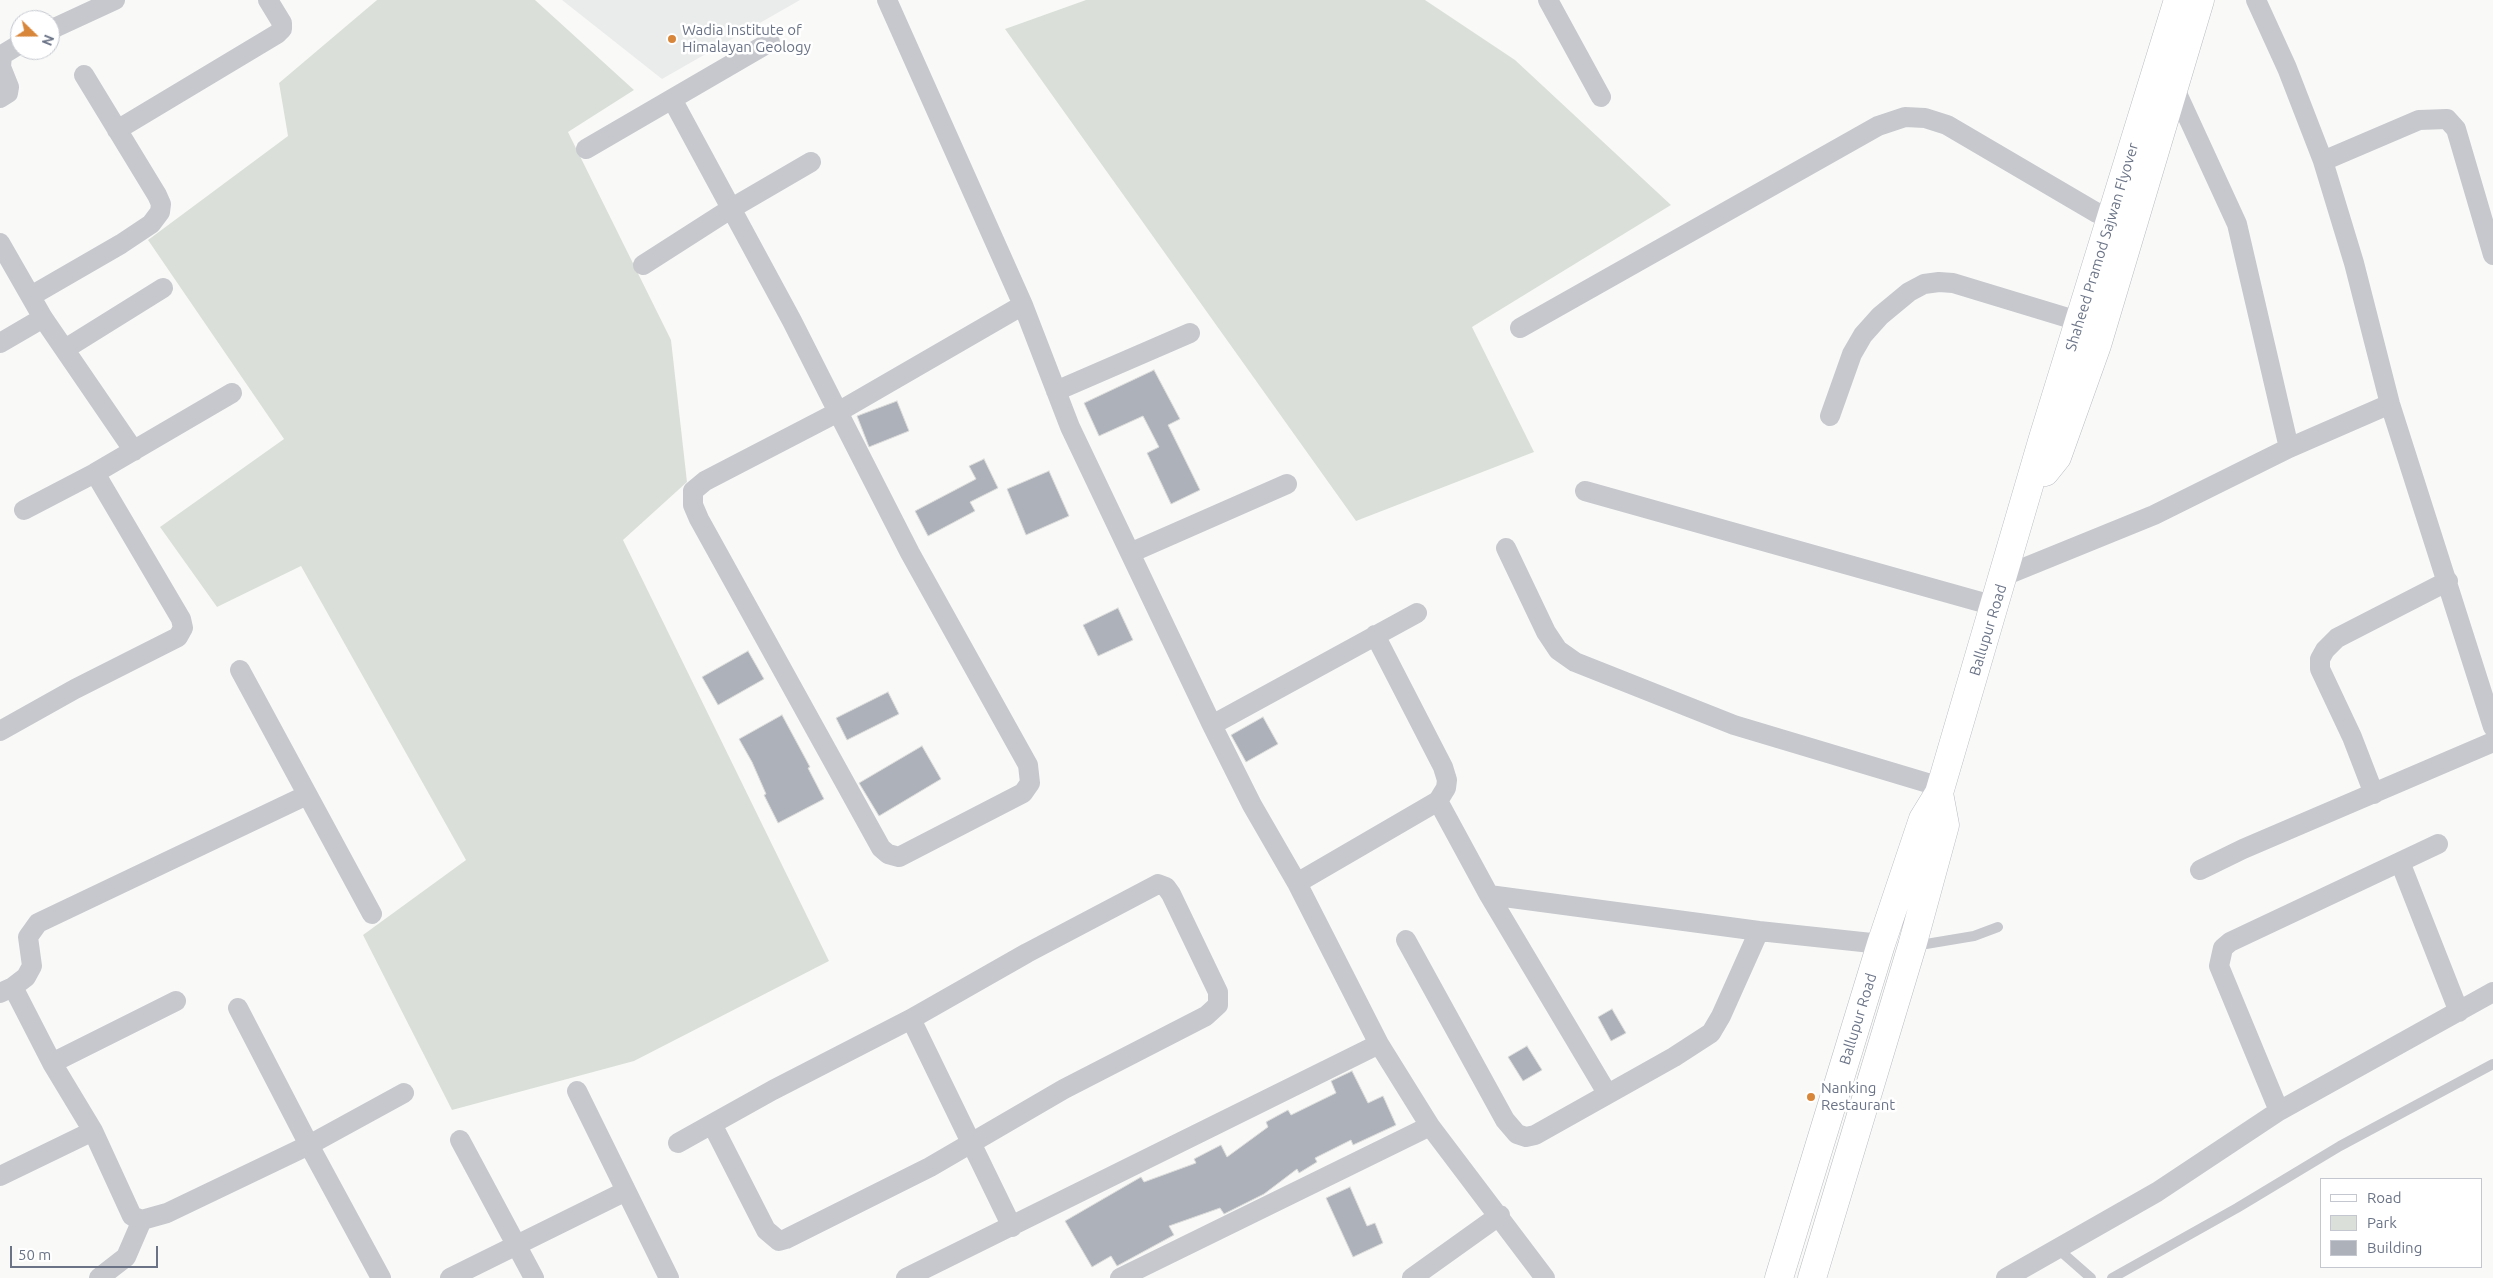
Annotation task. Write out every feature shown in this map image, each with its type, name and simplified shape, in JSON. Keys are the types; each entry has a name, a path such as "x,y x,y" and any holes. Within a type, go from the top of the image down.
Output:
{"main road":[{"path":"2027,495 2026,452 2041,394 2163,0"},
{"name":"Shaheed Pramod Sajwan Flyover","path":"2027,495 2178,0"},
{"path":"2027,495 2057,458 2097,345 2200,0"},
{"name":"Ballupur Road","path":"1812,1278 1912,946 1940,790 2027,495"},
{"name":"Ballupur Road","path":"1779,1278 1881,944 1934,822"}],"street":[{"path":"60,25 115,0"},
{"path":"117,130 273,38 282,29 282,23 268,0"},
{"path":"887,0 1023,305 1070,426 1252,805 1297,882 1380,1044 1430,1126 1500,1215 1545,1278"},
{"path":"1548,0 1601,97"},
{"path":"2256,0 2287,68 2323,161 2354,263 2390,404 2493,727"},
{"path":"586,149 770,42"},
{"path":"0,98 8,93 9,88 2,67 2,55 10,50"},
{"path":"31,296 121,244 151,224 160,212 161,204 157,195 84,75"},
{"path":"2174,87 2237,224 2289,448"},
{"path":"672,99 732,208 838,412 910,553 1028,766 1030,783 1023,793 899,857 888,854 881,848 694,505 693,491 704,481 838,412 1023,305"},
{"path":"1520,328 1878,126 1905,117 1925,118 1947,124 2097,212"},
{"path":"2323,161 2419,120 2447,119 2456,129 2493,255"},
{"path":"643,265 732,208 811,162"},
{"path":"1,248 43,318 134,451"},
{"path":"1830,416 1852,354 1863,335 1880,316 1909,292 1924,284 1952,283 2065,317"},
{"path":"64,350 163,288"},
{"path":"0,343 43,318"},
{"path":"1056,390 1190,333"},
{"path":"24,510 134,451 232,393"},
{"path":"2004,576 2154,515 2289,448 2390,404"},
{"path":"0,731 75,689 178,638 183,628 181,619 94,473"},
{"path":"1130,553 1287,484"},
{"path":"1585,491 1995,606"},
{"path":"1506,548 1546,632 1558,650 1575,662 1734,725 1940,790"},
{"path":"2374,794 2320,669 2320,659 2325,650 2337,638 2448,581"},
{"path":"1212,724 1418,613"},
{"path":"1297,882 1438,801 1446,788 1447,780 1443,767 1375,635"},
{"path":"240,670 372,914"},
{"path":"2200,870 2243,849 2493,742"},
{"path":"308,795 38,923 28,937 32,966 26,977 6,990 93,1131 128,1210 132,1216 142,1220 167,1213 308,1145 404,1093"},
{"path":"1438,801 1489,895 1607,1092"},
{"path":"2279,1112 2219,966 2223,948 2438,844"},
{"path":"2400,862 2459,1012"},
{"path":"678,1143 712,1124 911,1019 1027,953 1158,884 1166,887 1171,894 1218,992 1218,1005 1212,1012 1064,1089 971,1145 853,1207 779,1241 766,1230 712,1124"},
{"path":"1489,895 1758,931 1881,944"},
{"path":"1406,940 1505,1120 1518,1134 1526,1137 1535,1135 1607,1092 1674,1057 1711,1033 1722,1016 1758,931"},
{"path":"2014,1276 2157,1192 2279,1112 2493,992"},
{"path":"52,1063 176,1001"},
{"path":"238,1008 308,1145 381,1278"},
{"path":"911,1019 1012,1227"},
{"path":"906,1278 1380,1044"},
{"path":"577,1091 669,1278"},
{"path":"1120,1278 1430,1126"},
{"path":"0,1176 93,1131"},
{"path":"460,1140 534,1278"},
{"path":"450,1278 626,1191"},
{"path":"1412,1278 1500,1215"},
{"path":"99,1278 126,1257 142,1220"}],"lane":[{"path":"1912,946 1974,936 1998,927"},
{"path":"2112,1278 2237,1208 2340,1146 2493,1064"},
{"path":"2058,1249 2091,1278"}],"shaded area":[{"name":"Wadia Institute of Himalayan Geology","path":"562,0 800,0 662,79"}],"green space":[{"path":"377,0 535,0 634,90 568,132 671,340 687,482 623,540 829,961 634,1061 452,1110 363,935 466,860 301,566 217,607 160,527 284,439 148,240 288,136 279,83"},
{"path":"1086,0 1425,0 1515,60 1671,205 1472,327 1534,452 1356,521 1005,29"}],"building":[{"path":"1154,370 1180,419 1168,425 1200,490 1171,504 1147,453 1159,447 1143,416 1099,436 1084,403"},
{"path":"897,401 909,431 869,447 857,416"},
{"path":"984,459 998,488 970,502 975,511 928,536 915,511 976,479 969,466"},
{"path":"1049,471 1069,516 1026,535 1007,489"},
{"path":"1118,608 1133,640 1098,656 1083,625"},
{"path":"748,651 764,679 718,705 702,677"},
{"path":"888,692 899,714 847,740 836,718"},
{"path":"782,715 810,767 808,768 824,799 778,823 764,795 766,794 752,762 739,739"},
{"path":"1263,717 1278,744 1246,762 1231,735"},
{"path":"922,746 941,779 879,816 859,783"},
{"path":"1612,1009 1626,1033 1611,1041 1598,1017"},
{"path":"1527,1046 1542,1070 1523,1081 1508,1057"},
{"path":"1352,1071 1368,1103 1383,1096 1396,1125 1353,1145 1351,1140 1315,1158 1317,1162 1299,1173 1297,1169 1264,1194 1224,1214 1220,1208 1169,1226 1174,1235 1117,1266 1111,1256 1092,1267 1065,1221 1141,1177 1144,1182 1196,1163 1194,1159 1221,1145 1227,1157 1268,1127 1266,1122 1288,1110 1291,1115 1336,1093 1331,1081"},
{"path":"1350,1187 1367,1226 1375,1223 1383,1243 1353,1257 1326,1198"}],"place":[{"name":"Wadia Institute of Himalayan Geology","path":"672,39"},
{"name":"Nanking Restaurant","path":"1811,1097"}]}
